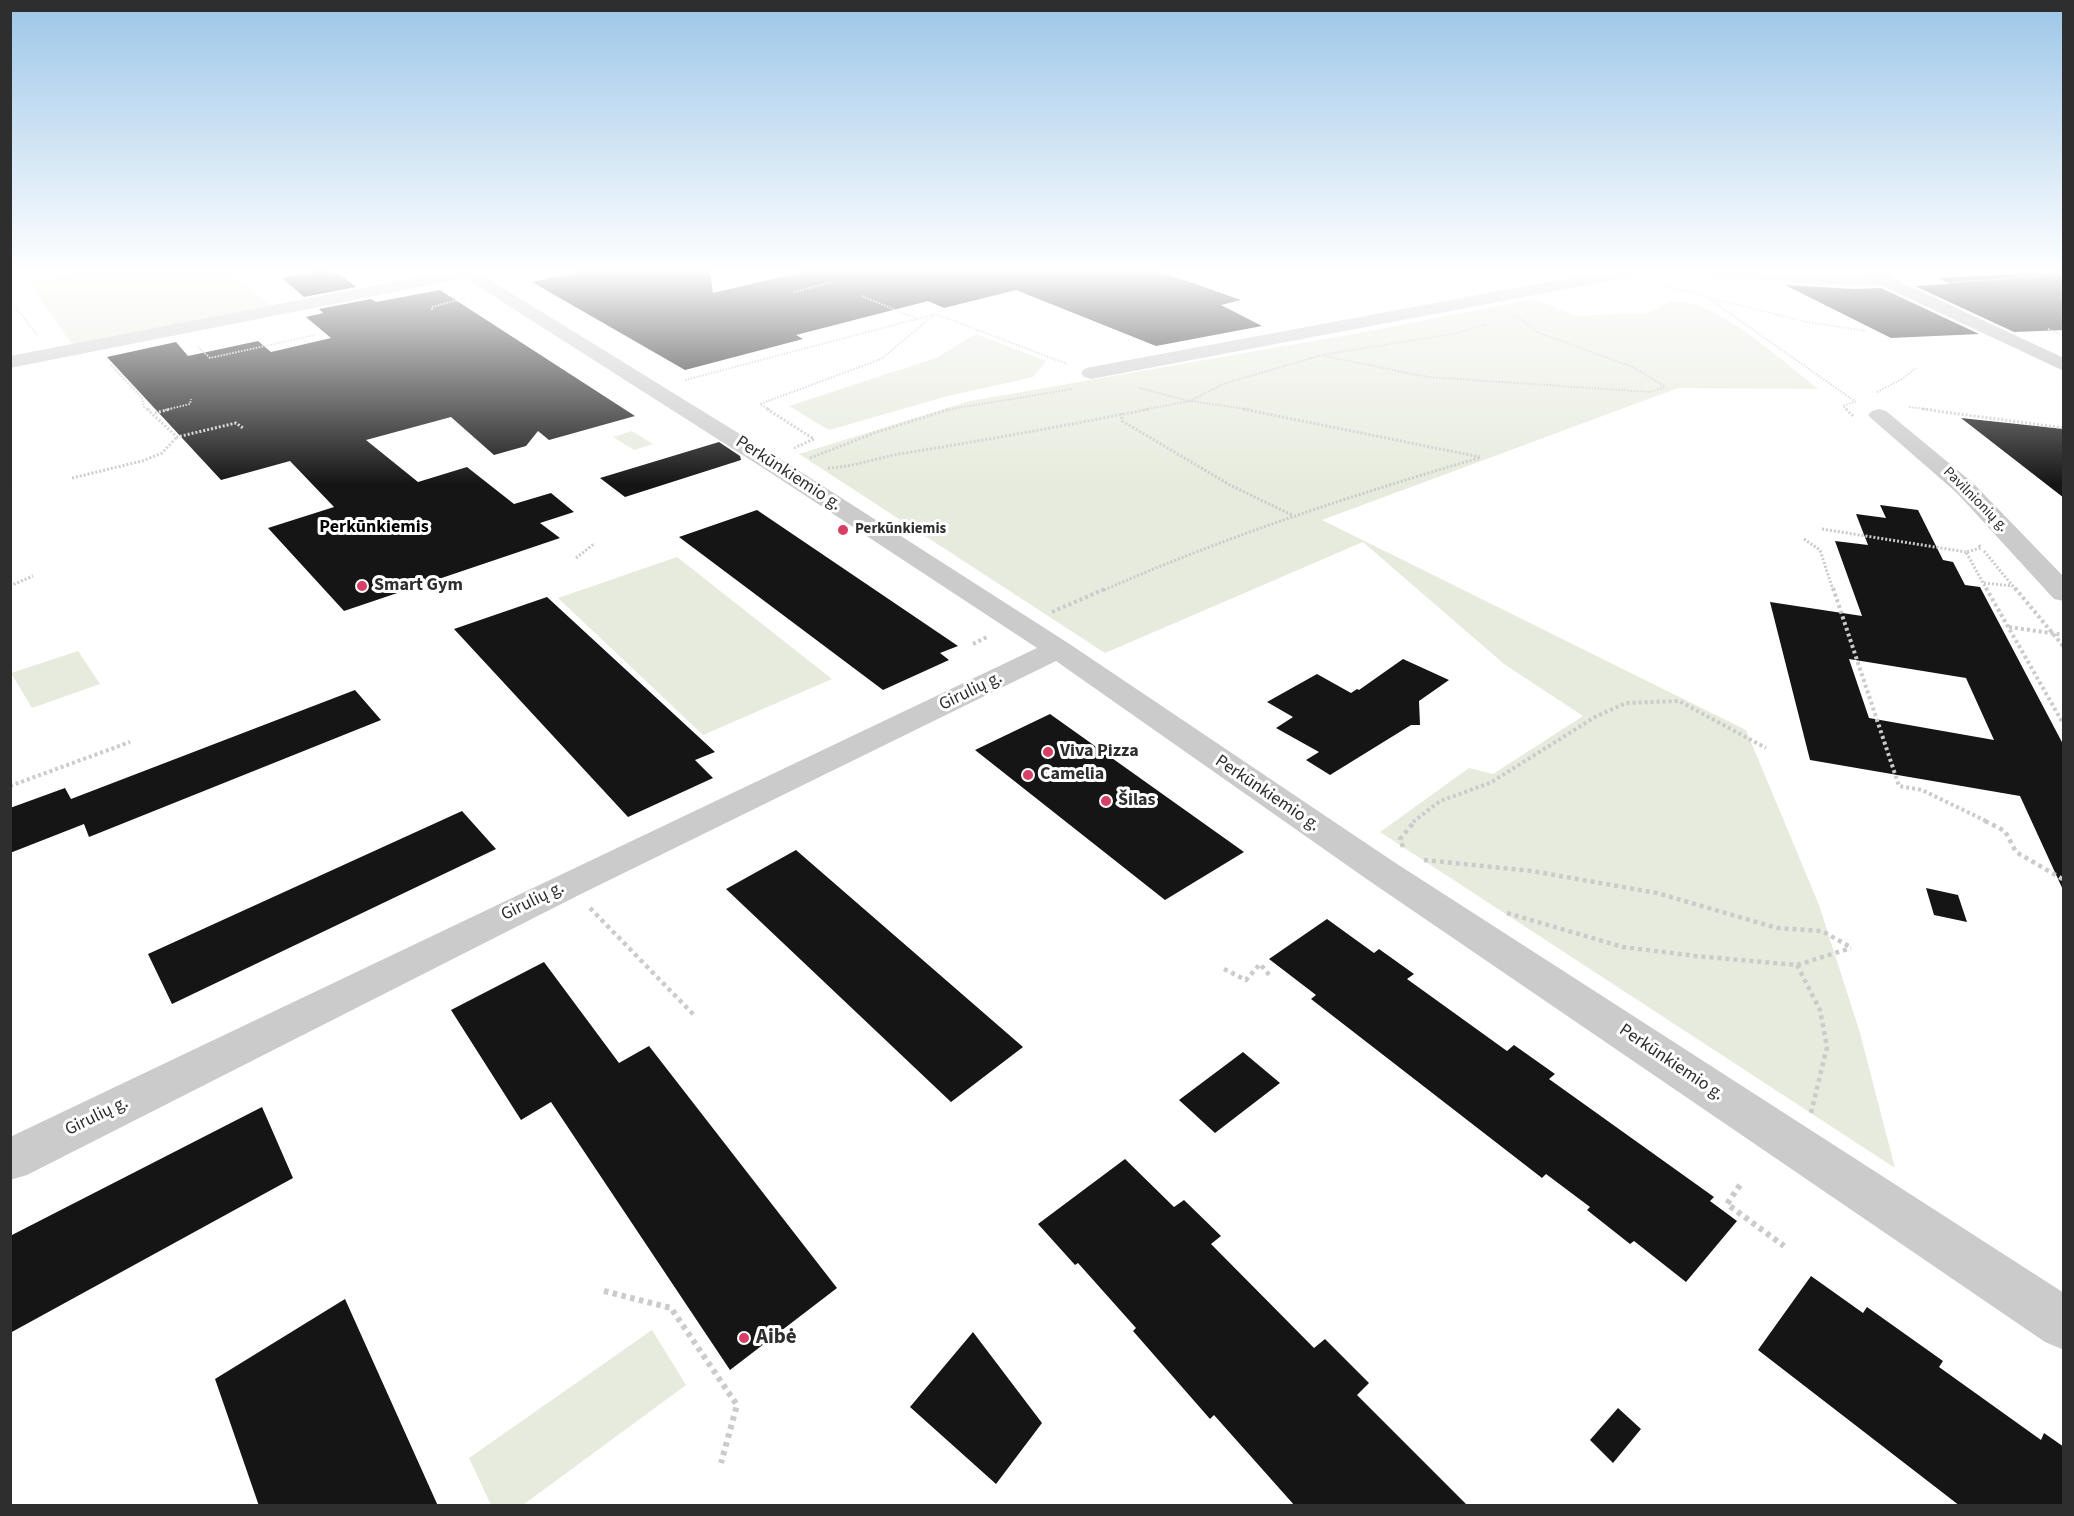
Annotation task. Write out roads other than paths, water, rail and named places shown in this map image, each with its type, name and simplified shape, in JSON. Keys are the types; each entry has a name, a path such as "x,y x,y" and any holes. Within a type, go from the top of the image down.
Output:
{"street":[{"path":"10,362 115,342"},
{"name":"Perkūnkiemio g.","path":"574,342 652,389 788,459 1058,650 1373,866 2064,1324"},
{"path":"1091,373 1272,342"},
{"path":"2013,342 2064,365"},
{"name":"Pavilnionių g.","path":"1878,403 1965,488 2064,593"},
{"name":"Girulių g.","path":"10,1160 567,885 1058,650"}],"place":[{"name":"Perkūnkiemis","path":"843,530"},
{"name":"Smart Gym","path":"362,586"},
{"name":"Viva Pizza","path":"1048,752"},
{"name":"Camelia","path":"1028,775"},
{"name":"Šilas","path":"1106,801"},
{"name":"Aibė","path":"744,1338"}],"district":[{"name":"Perkūnkiemis","path":"374,528"}]}
